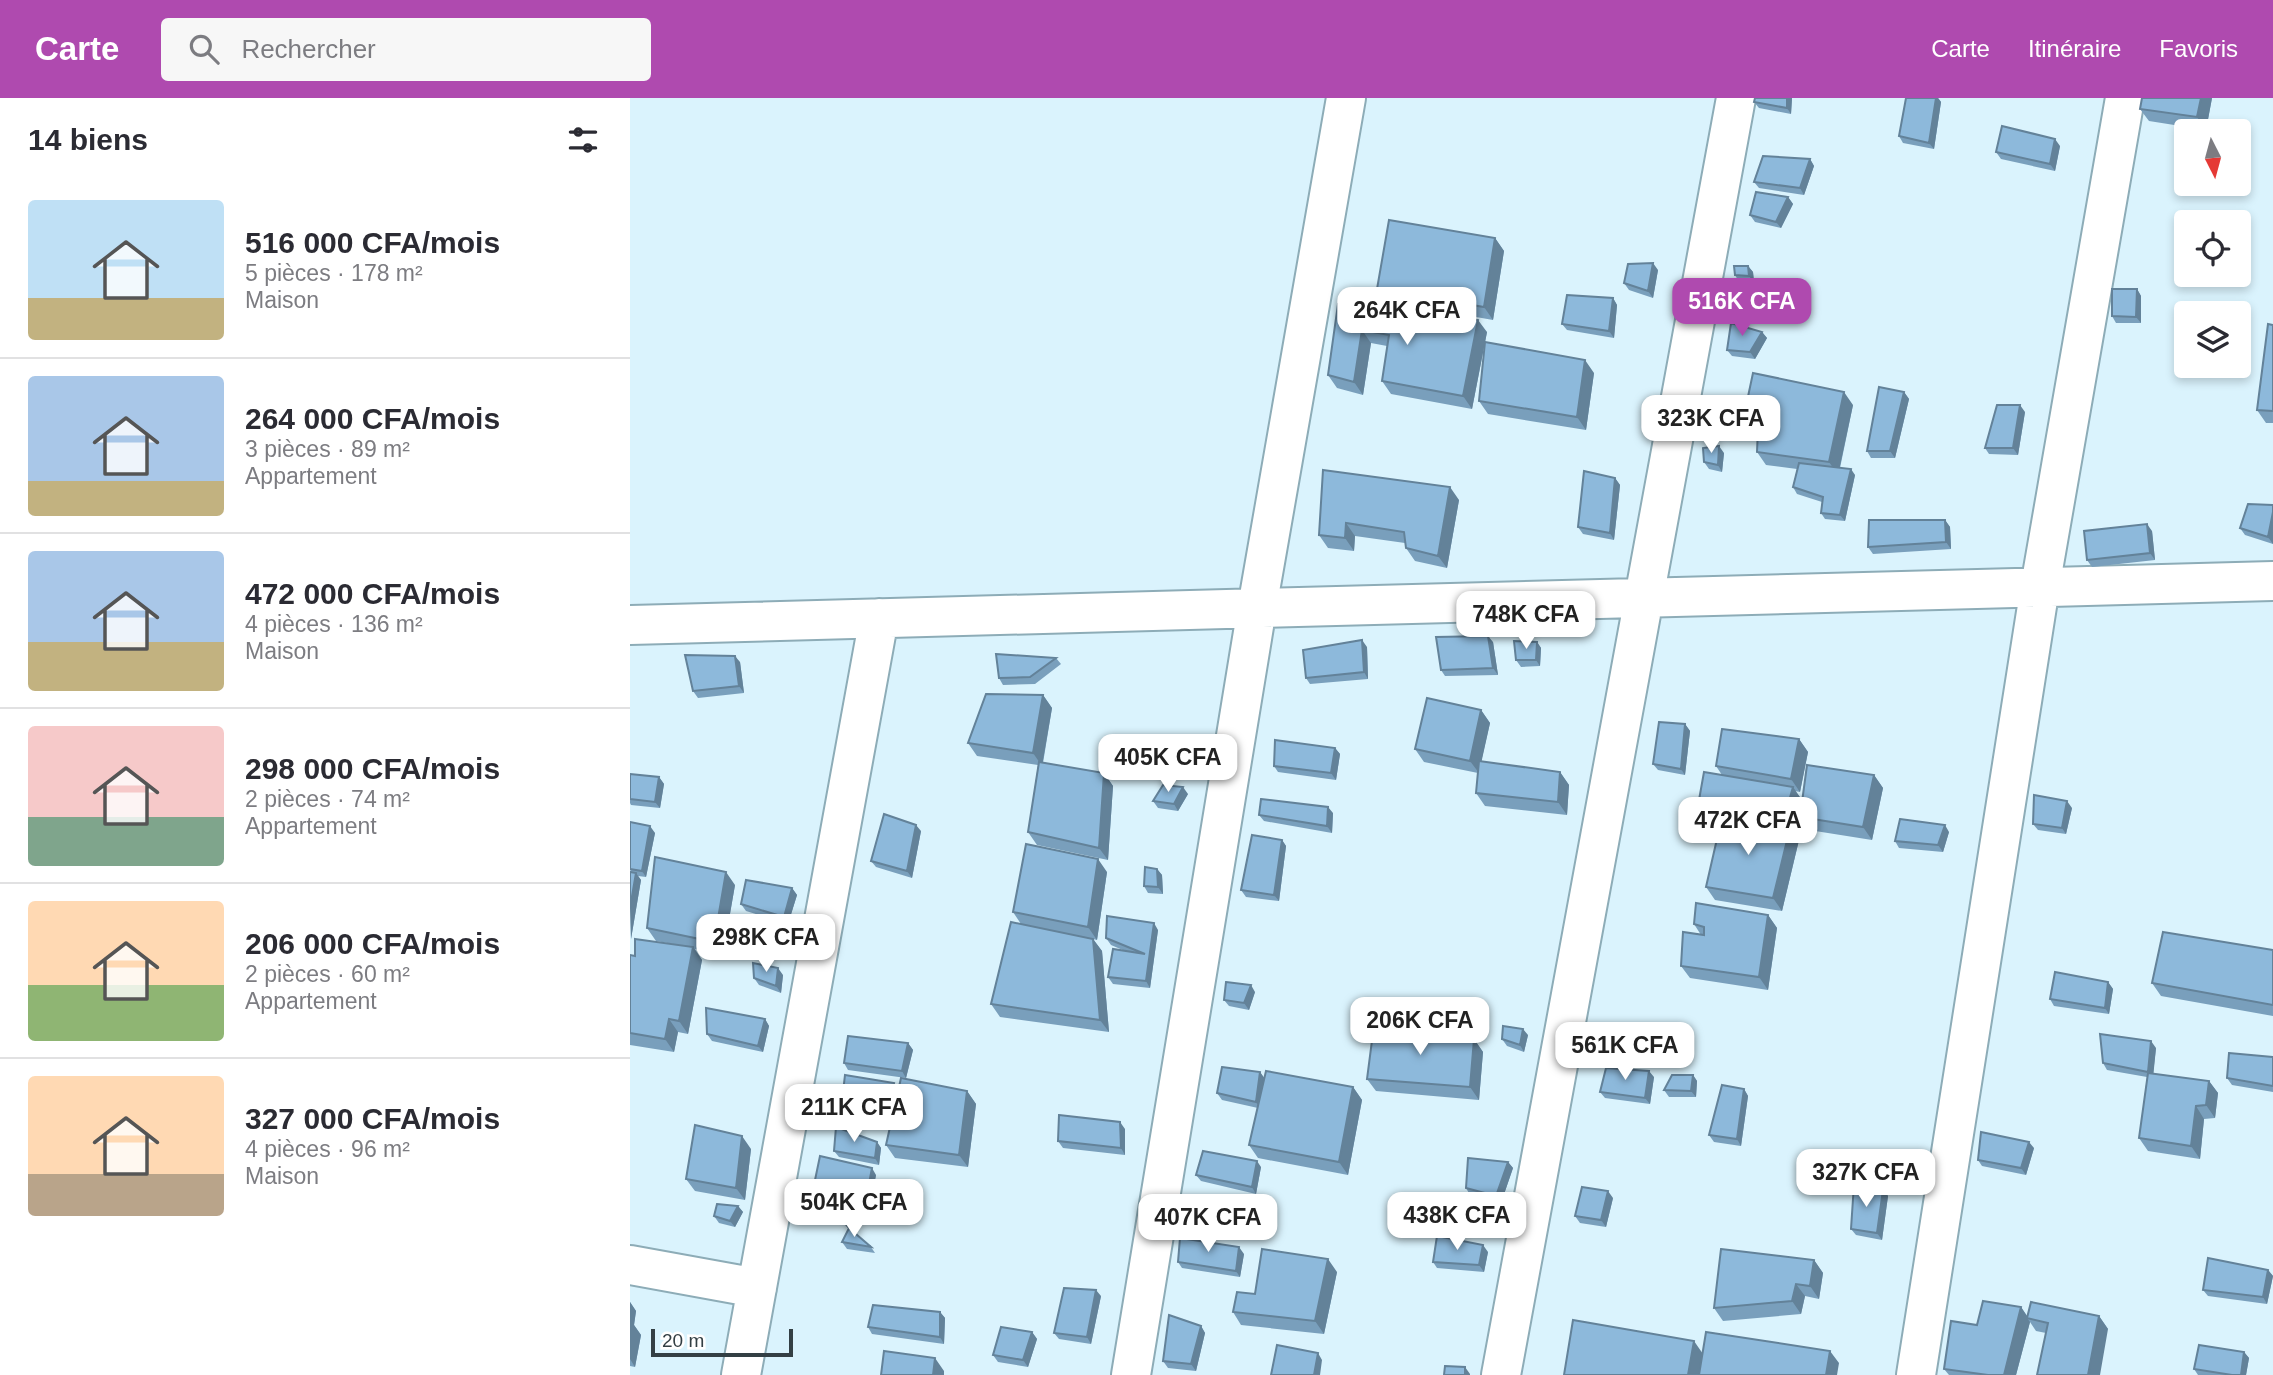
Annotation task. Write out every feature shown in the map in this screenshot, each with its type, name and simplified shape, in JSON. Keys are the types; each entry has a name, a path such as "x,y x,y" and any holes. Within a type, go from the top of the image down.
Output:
{"street":[{"path":"1131,1375 1257,608 1346,98"},
{"path":"1501,1375 1736,98"},
{"path":"1916,1375 2040,587 2125,98"},
{"path":"630,625 2273,581"},
{"path":"741,1375 879,618"},
{"path":"630,1265 757,1288"}],"building":[{"path":"1755,98 1787,98 1787,108 1754,102"},
{"path":"1906,98 1936,98 1929,143 1899,136"},
{"path":"2142,98 2201,98 2197,117 2140,109"},
{"path":"2002,126 2055,139 2050,164 1996,152"},
{"path":"1763,156 1810,159 1800,188 1754,182"},
{"path":"1756,192 1788,197 1776,222 1750,215"},
{"path":"1389,220 1495,238 1484,307 1377,289"},
{"path":"1653,263 1648,291 1624,283 1628,264"},
{"path":"1734,266 1748,266 1749,276 1735,275"},
{"path":"2112,289 2137,289 2136,317 2112,316"},
{"path":"1567,295 1613,298 1609,331 1562,324"},
{"path":"1338,304 1478,320 1463,396 1382,381 1389,335 1362,330 1354,382 1328,375"},
{"path":"1731,323 1762,332 1750,352 1727,350"},
{"path":"2268,324 2273,325 2273,411 2257,410"},
{"path":"1485,342 1585,360 1577,417 1479,401"},
{"path":"1753,373 1844,392 1829,462 1757,452 1758,428 1742,425"},
{"path":"1879,387 1904,392 1890,451 1867,451"},
{"path":"1997,405 2020,405 2013,448 1985,448"},
{"path":"1719,446 1718,465 1704,462 1703,448"},
{"path":"1799,463 1851,469 1840,515 1821,513 1823,497 1793,487"},
{"path":"1323,470 1450,487 1438,556 1406,548 1404,532 1346,523 1345,538 1319,535"},
{"path":"1584,471 1615,478 1610,533 1578,527"},
{"path":"2248,504 2273,505 2268,537 2240,528"},
{"path":"1869,520 1945,520 1946,542 1868,547"},
{"path":"2147,524 2150,553 2087,560 2084,531"},
{"path":"1488,636 1493,668 1441,670 1436,637"},
{"path":"1362,640 1364,672 1306,678 1303,650"},
{"path":"1514,641 1537,642 1536,660 1516,660"},
{"path":"996,654 1056,658 1030,677 999,678"},
{"path":"685,655 735,656 739,686 693,691"},
{"path":"986,694 1043,695 1033,753 968,743"},
{"path":"1427,698 1481,710 1470,761 1415,749"},
{"path":"1659,722 1685,724 1681,769 1653,764"},
{"path":"1722,729 1799,739 1791,779 1716,766"},
{"path":"1275,740 1335,748 1331,773 1274,766"},
{"path":"1479,761 1560,772 1558,802 1476,793"},
{"path":"1039,762 1104,773 1099,848 1028,832"},
{"path":"1807,765 1874,775 1863,827 1800,817"},
{"path":"1704,772 1793,787 1785,815 1699,800"},
{"path":"630,774 659,777 655,802 630,799"},
{"path":"1163,785 1183,787 1174,804 1153,801"},
{"path":"2034,795 2067,801 2062,828 2033,824"},
{"path":"1261,799 1328,807 1327,826 1259,815"},
{"path":"884,814 916,825 907,871 871,861"},
{"path":"1722,817 1790,828 1773,898 1706,887"},
{"path":"1900,819 1945,825 1938,845 1895,841"},
{"path":"630,822 650,826 642,871 630,869"},
{"path":"1252,835 1282,840 1274,895 1241,890"},
{"path":"1026,844 1098,859 1088,927 1013,912"},
{"path":"655,857 726,872 714,942 647,928"},
{"path":"1145,867 1157,869 1158,887 1144,886"},
{"path":"630,872 636,873 630,908"},
{"path":"746,880 792,888 784,917 741,904"},
{"path":"1696,903 1768,915 1759,977 1681,966 1683,932 1704,935 1704,927 1694,924"},
{"path":"1107,916 1154,923 1146,981 1108,977 1113,949 1145,954 1106,938"},
{"path":"1011,922 1093,939 1100,1020 991,1004"},
{"path":"2163,932 2273,950 2273,1005 2152,983"},
{"path":"635,939 693,947 679,1021 669,1019 665,1039 630,1033 630,955 635,956"},
{"path":"753,963 778,968 776,986 754,978"},
{"path":"2055,972 2108,982 2105,1008 2050,999"},
{"path":"1226,982 1251,985 1244,1003 1224,1000"},
{"path":"706,1008 765,1019 758,1046 707,1034"},
{"path":"1374,1025 1474,1039 1470,1087 1367,1079"},
{"path":"1503,1026 1523,1029 1520,1045 1502,1039"},
{"path":"2100,1034 2151,1041 2148,1072 2103,1063"},
{"path":"848,1036 908,1043 902,1071 844,1063"},
{"path":"2229,1053 2273,1057 2273,1086 2227,1078"},
{"path":"1222,1067 1260,1072 1256,1102 1217,1093"},
{"path":"1606,1068 1649,1071 1645,1098 1600,1092"},
{"path":"1266,1071 1353,1087 1339,1162 1249,1145"},
{"path":"2148,1073 2209,1081 2206,1105 2196,1106 2191,1146 2139,1138"},
{"path":"845,1075 894,1083 887,1108 842,1101"},
{"path":"1672,1075 1693,1075 1691,1091 1664,1090"},
{"path":"901,1078 967,1091 959,1155 886,1145"},
{"path":"1722,1085 1744,1089 1737,1139 1709,1135"},
{"path":"1059,1115 1120,1122 1121,1148 1058,1141"},
{"path":"695,1125 742,1136 736,1188 686,1179"},
{"path":"836,1127 877,1142 875,1158 834,1151"},
{"path":"1981,1132 2029,1142 2021,1168 1978,1160"},
{"path":"1203,1151 1257,1161 1252,1187 1196,1175"},
{"path":"820,1156 872,1168 867,1194 815,1180"},
{"path":"1468,1158 1508,1162 1496,1196 1466,1188"},
{"path":"1854,1184 1883,1190 1877,1233 1851,1229"},
{"path":"1582,1187 1608,1191 1601,1220 1575,1216"},
{"path":"839,1197 853,1209 849,1228 827,1202"},
{"path":"717,1204 738,1206 730,1221 714,1216"},
{"path":"849,1228 871,1247 842,1242"},
{"path":"1437,1236 1483,1245 1479,1265 1433,1262"},
{"path":"1180,1238 1239,1247 1236,1271 1178,1262"},
{"path":"1262,1249 1328,1259 1315,1321 1233,1312 1237,1292 1255,1294"},
{"path":"1721,1249 1814,1260 1810,1286 1796,1284 1792,1301 1714,1308"},
{"path":"2208,1258 2268,1270 2263,1297 2203,1290"},
{"path":"1064,1288 1096,1290 1087,1337 1054,1333"},
{"path":"1983,1301 2021,1307 2004,1375 1944,1369 1951,1321 1977,1325"},
{"path":"2031,1302 2099,1316 2088,1375 2037,1375 2048,1323 2027,1318"},
{"path":"873,1305 940,1312 940,1337 868,1327"},
{"path":"1169,1315 1201,1326 1191,1364 1163,1361"},
{"path":"1573,1320 1694,1341 1688,1375 1564,1375"},
{"path":"1001,1327 1032,1332 1023,1360 993,1355"},
{"path":"1706,1332 1830,1351 1826,1375 1699,1375"},
{"path":"1277,1345 1318,1353 1314,1375 1271,1375"},
{"path":"2199,1345 2244,1352 2241,1375 2194,1369"},
{"path":"884,1351 935,1358 933,1375 881,1375"},
{"path":"1445,1366 1465,1367 1465,1375 1444,1375"}]}
